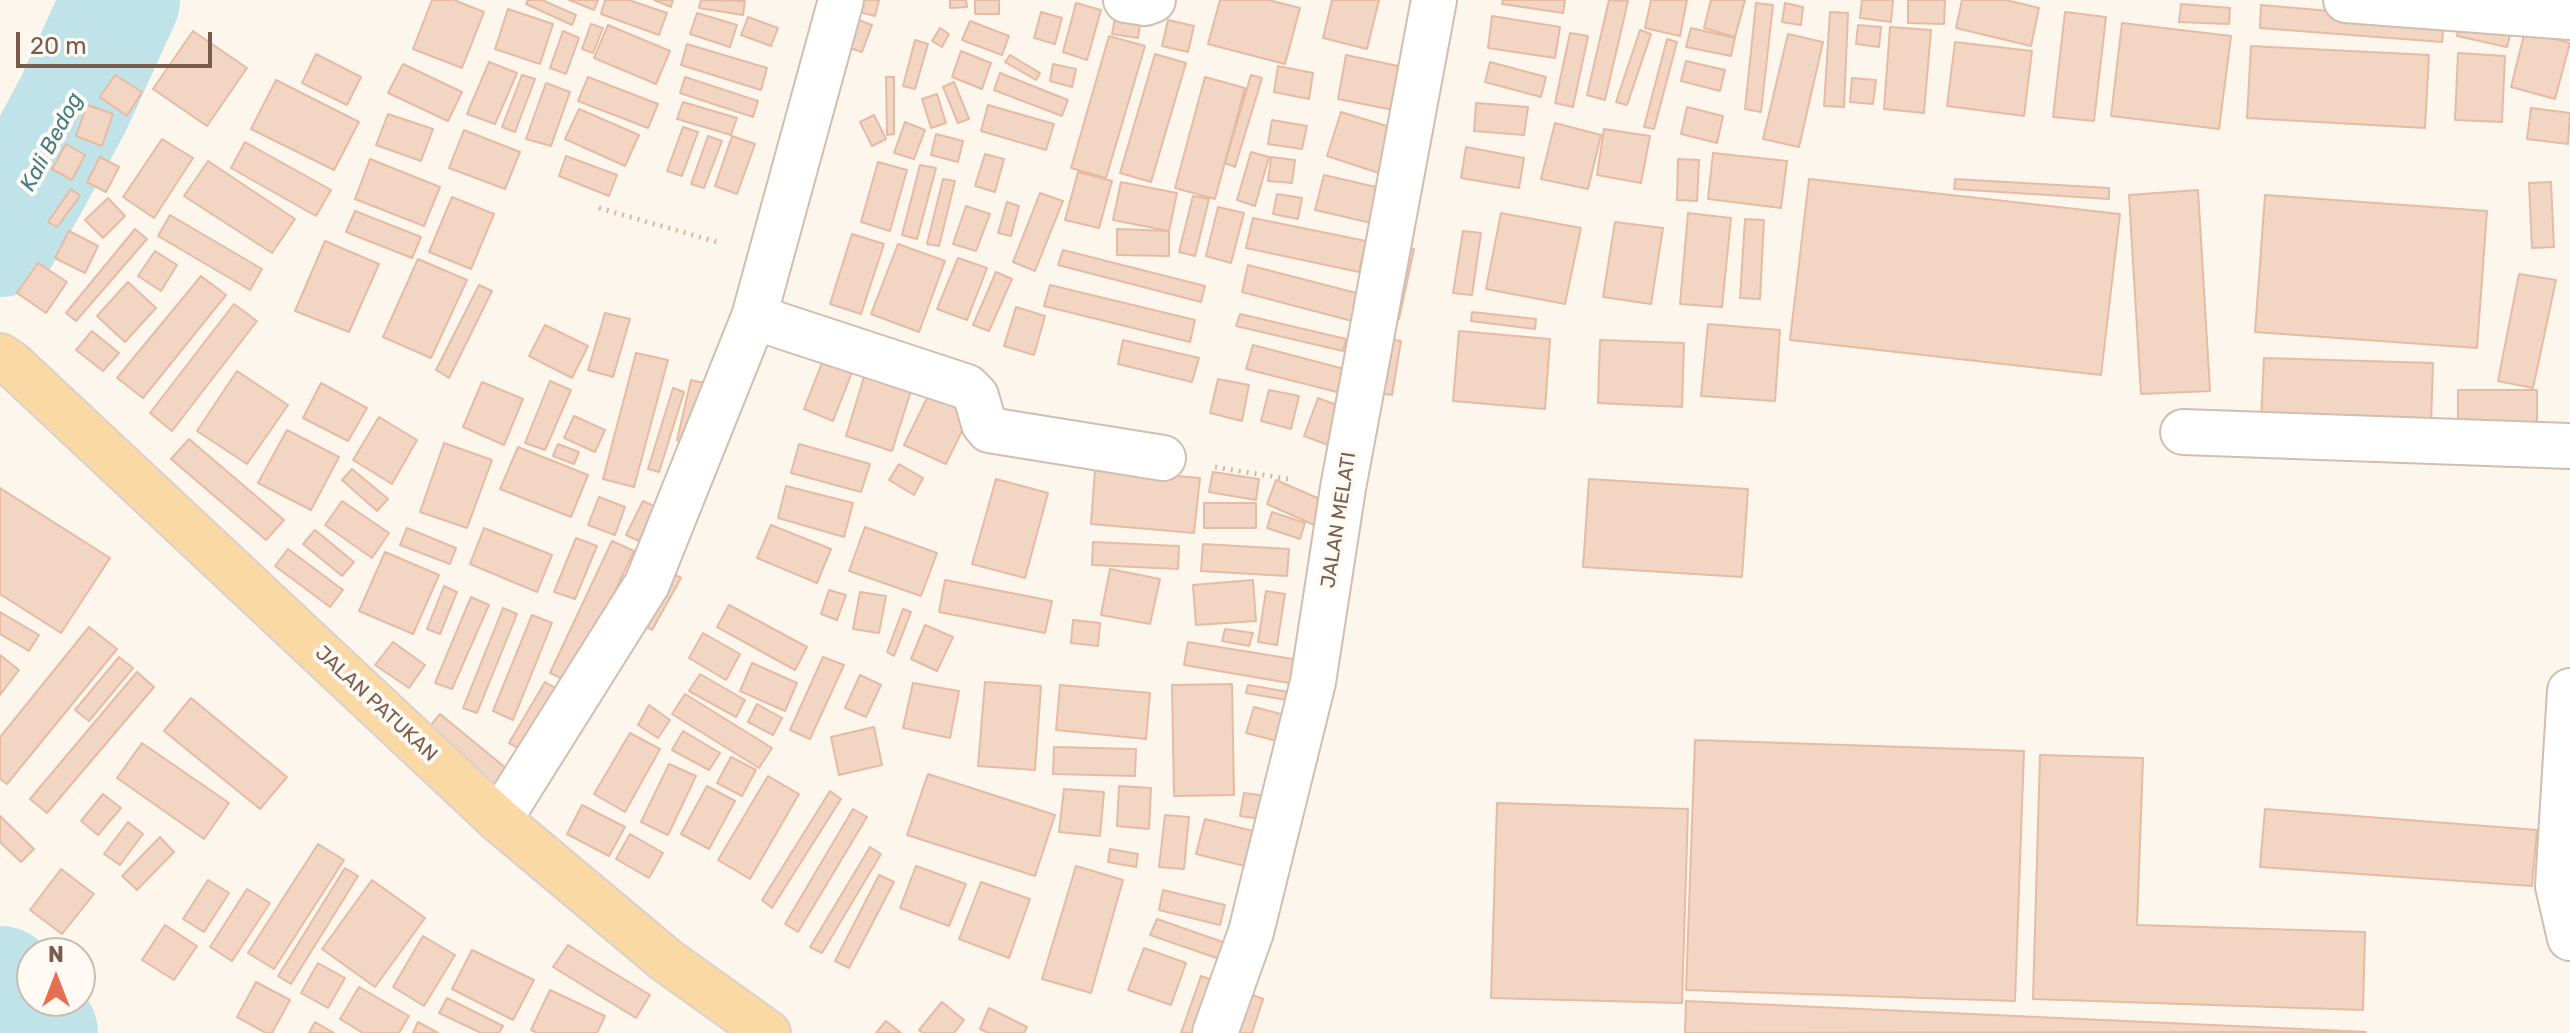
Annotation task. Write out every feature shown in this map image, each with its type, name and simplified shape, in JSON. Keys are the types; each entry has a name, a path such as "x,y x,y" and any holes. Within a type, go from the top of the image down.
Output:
{"main road":[{"name":"JALAN PATUKAN","path":"6,360 499,820 666,960 768,1033"}],"street":[{"path":"499,820 647,584 754,317 841,0"},
{"path":"1126,0 1145,3 1153,0"},
{"name":"JALAN MELATI","path":"1215,1033 1251,932 1313,682 1343,488 1434,0"},
{"path":"2346,0 2570,17"},
{"path":"754,317 967,387 976,396 984,424 989,430 1163,458"},
{"path":"2183,432 2570,446"},
{"path":"2570,691 2558,886 2570,938"}],"path":[{"path":"599,208 770,258"},
{"path":"1163,458 1343,488"}],"building":[{"path":"432,0 454,0 484,12 462,68 413,49"},
{"path":"528,0 542,0 576,15 572,25 526,4"},
{"path":"569,0 598,0 594,10"},
{"path":"605,0 629,0 667,13 659,35 601,14"},
{"path":"654,0 673,0 671,7"},
{"path":"701,0 745,1 743,15 699,8"},
{"path":"862,0 879,0 875,16 859,12"},
{"path":"950,0 966,0 967,7 950,8"},
{"path":"975,0 999,0 999,14 975,14"},
{"path":"1220,0 1268,0 1300,8 1285,64 1208,44"},
{"path":"1332,0 1379,0 1367,49 1323,38"},
{"path":"1503,0 1565,0 1563,13 1502,4"},
{"path":"1609,0 1628,1 1605,100 1587,95"},
{"path":"1651,0 1687,0 1680,36 1645,28"},
{"path":"1711,0 1745,0 1735,37 1704,28"},
{"path":"1862,0 1893,0 1891,22 1860,18"},
{"path":"1908,0 1945,0 1944,24 1908,23"},
{"path":"1962,0 2006,0 2039,8 2031,46 1956,28"},
{"path":"1076,3 1101,10 1087,60 1063,52"},
{"path":"1756,3 1773,5 1761,112 1745,109"},
{"path":"1785,3 1803,7 1801,25 1782,22"},
{"path":"2181,4 2230,8 2229,24 2179,22"},
{"path":"2261,5 2444,21 2442,42 2260,28"},
{"path":"1117,8 1142,12 1138,38 1112,34"},
{"path":"508,9 553,24 540,64 495,49"},
{"path":"1041,12 1062,18 1055,44 1034,38"},
{"path":"1830,12 1848,13 1844,107 1824,106"},
{"path":"2065,12 2106,17 2094,121 2053,117"},
{"path":"2461,12 2513,23 2507,47 2457,36"},
{"path":"697,13 737,25 730,47 690,34"},
{"path":"1492,16 1560,27 1555,58 1488,48"},
{"path":"748,17 778,28 771,46 741,35"},
{"path":"853,18 872,25 862,52 844,46"},
{"path":"1168,20 1194,26 1188,52 1162,46"},
{"path":"970,21 1009,36 1002,55 962,40"},
{"path":"2122,23 2231,36 2219,129 2111,116"},
{"path":"591,24 603,28 593,53 582,49"},
{"path":"608,25 670,51 656,84 594,58"},
{"path":"1858,25 1881,27 1879,47 1856,44"},
{"path":"1890,27 1931,30 1924,113 1884,109"},
{"path":"940,28 949,34 942,47 932,41"},
{"path":"1691,28 1735,38 1731,56 1686,47"},
{"path":"1640,30 1651,34 1627,105 1616,102"},
{"path":"193,31 247,68 207,126 153,89"},
{"path":"563,31 579,38 566,74 550,68"},
{"path":"2525,31 2570,43 2555,99 2511,87"},
{"path":"1570,33 1588,36 1573,107 1555,103"},
{"path":"1788,34 1823,42 1799,147 1763,139"},
{"path":"1109,36 1145,46 1106,178 1071,168"},
{"path":"1667,39 1677,42 1654,129 1644,127"},
{"path":"915,40 928,44 915,89 903,86"},
{"path":"1955,42 2032,51 2024,116 1947,106"},
{"path":"687,44 767,68 761,90 681,65"},
{"path":"2251,46 2429,55 2425,128 2247,118"},
{"path":"961,51 991,63 982,89 952,77"},
{"path":"2458,53 2505,56 2502,122 2455,120"},
{"path":"316,54 361,77 347,105 302,83"},
{"path":"1155,54 1186,63 1151,182 1120,173"},
{"path":"1010,55 1040,73 1036,80 1005,62"},
{"path":"1346,55 1417,70 1408,113 1338,99"},
{"path":"1686,61 1725,70 1720,91 1681,81"},
{"path":"489,62 517,73 495,124 467,114"},
{"path":"1490,62 1546,77 1541,97 1485,82"},
{"path":"403,64 462,92 448,121 388,93"},
{"path":"1053,64 1076,69 1072,87 1050,81"},
{"path":"1278,66 1313,73 1309,99 1274,92"},
{"path":"1000,73 1068,100 1062,116 994,90"},
{"path":"115,75 142,92 127,116 100,97"},
{"path":"522,75 535,79 515,132 502,127"},
{"path":"1251,75 1262,78 1235,167 1225,163"},
{"path":"588,77 658,104 648,128 578,101"},
{"path":"685,77 758,101 753,117 680,93"},
{"path":"886,77 894,77 894,134 887,135"},
{"path":"1205,77 1245,88 1215,199 1175,188"},
{"path":"1852,78 1876,80 1873,104 1850,102"},
{"path":"276,80 359,122 334,170 251,129"},
{"path":"954,82 969,119 958,123 943,87"},
{"path":"546,83 570,92 551,146 526,139"},
{"path":"937,94 946,123 931,128 922,99"},
{"path":"683,102 737,118 731,135 677,119"},
{"path":"1476,103 1528,107 1524,135 1474,131"},
{"path":"87,105 113,114 102,146 76,136"},
{"path":"988,105 1054,124 1046,150 981,131"},
{"path":"1687,107 1723,116 1717,143 1681,134"},
{"path":"2531,108 2570,113 2568,144 2527,139"},
{"path":"579,109 639,135 625,166 565,139"},
{"path":"1341,112 1400,130 1385,175 1327,156"},
{"path":"388,114 433,129 421,161 376,145"},
{"path":"874,115 886,139 872,146 860,122"},
{"path":"1272,120 1307,126 1302,149 1268,144"},
{"path":"905,122 925,130 914,159 894,153"},
{"path":"1555,123 1601,135 1588,189 1541,179"},
{"path":"683,127 698,132 682,176 667,171"},
{"path":"1604,129 1650,136 1641,183 1597,175"},
{"path":"464,130 520,152 505,189 449,168"},
{"path":"936,134 963,141 958,162 931,155"},
{"path":"708,136 722,141 704,188 691,184"},
{"path":"732,136 755,144 737,194 715,186"},
{"path":"162,139 193,158 154,218 123,197"},
{"path":"245,142 331,190 316,216 231,168"},
{"path":"66,144 85,155 72,180 52,169"},
{"path":"1466,147 1524,158 1519,188 1461,178"},
{"path":"1251,152 1269,157 1255,206 1237,200"},
{"path":"1713,153 1787,161 1781,208 1708,199"},
{"path":"985,154 1004,159 995,192 975,186"},
{"path":"566,156 617,175 609,196 559,176"},
{"path":"100,157 119,167 106,192 87,182"},
{"path":"1271,157 1295,160 1292,183 1268,181"},
{"path":"370,159 440,187 424,226 355,199"},
{"path":"1678,159 1699,160 1697,201 1677,200"},
{"path":"208,161 295,219 272,253 184,196"},
{"path":"878,162 907,170 890,231 861,222"},
{"path":"920,165 936,168 917,239 902,235"},
{"path":"1078,172 1112,181 1099,228 1065,220"},
{"path":"1324,175 1389,190 1380,225 1315,210"},
{"path":"943,179 955,181 939,246 927,244"},
{"path":"1809,179 2120,214 2101,375 1790,340"},
{"path":"1955,179 2109,188 2109,199 1954,189"},
{"path":"1121,182 1177,193 1169,231 1113,220"},
{"path":"2551,182 2554,247 2532,248 2529,183"},
{"path":"71,189 80,196 57,227 48,222"},
{"path":"2198,190 2210,391 2141,394 2129,195"},
{"path":"1040,193 1063,201 1035,271 1013,262"},
{"path":"1277,194 1302,198 1298,219 1273,214"},
{"path":"2265,195 2487,211 2477,348 2255,332"},
{"path":"1193,196 1209,199 1195,256 1179,252"},
{"path":"452,197 494,214 471,269 429,252"},
{"path":"108,198 125,216 103,238 85,220"},
{"path":"1007,202 1019,206 1011,236 998,233"},
{"path":"966,206 990,214 976,251 953,244"},
{"path":"1218,207 1244,213 1231,263 1206,256"},
{"path":"355,211 421,237 412,258 346,232"},
{"path":"1501,213 1581,228 1565,304 1486,289"},
{"path":"1688,213 1731,218 1722,307 1680,304"},
{"path":"170,215 262,269 250,290 158,236"},
{"path":"1253,218 1366,241 1359,272 1246,248"},
{"path":"1745,219 1764,220 1760,299 1740,298"},
{"path":"1615,222 1663,228 1651,304 1603,297"},
{"path":"135,229 147,239 76,321 66,313"},
{"path":"1117,229 1169,231 1169,256 1117,255"},
{"path":"69,231 98,246 85,273 55,258"},
{"path":"1463,231 1481,233 1472,295 1453,293"},
{"path":"852,234 884,244 861,314 830,304"},
{"path":"325,241 379,264 349,332 295,311"},
{"path":"898,244 945,261 919,332 871,314"},
{"path":"1399,246 1414,249 1399,319 1384,317"},
{"path":"1063,250 1205,286 1201,302 1058,265"},
{"path":"155,251 177,265 161,291 138,276"},
{"path":"958,258 987,268 967,320 937,309"},
{"path":"418,259 467,280 431,358 383,337"},
{"path":"38,263 67,282 46,313 17,293"},
{"path":"1248,265 1364,295 1356,322 1242,292"},
{"path":"996,272 1012,279 989,331 973,325"},
{"path":"2519,274 2556,280 2533,388 2498,381"},
{"path":"201,276 226,295 143,398 117,378"},
{"path":"128,282 156,308 125,342 97,316"},
{"path":"479,285 492,291 449,378 436,370"},
{"path":"1050,285 1195,320 1190,342 1044,306"},
{"path":"234,304 257,321 172,431 150,413"},
{"path":"1016,307 1045,316 1034,355 1004,346"},
{"path":"1472,312 1536,319 1535,329 1471,321"},
{"path":"605,313 630,319 613,377 588,370"},
{"path":"1240,314 1346,339 1343,351 1236,326"},
{"path":"1708,324 1780,330 1775,401 1701,396"},
{"path":"545,325 588,346 572,378 529,356"},
{"path":"92,331 119,353 103,371 76,350"},
{"path":"1459,331 1550,339 1545,409 1453,401"},
{"path":"1383,338 1401,341 1392,395 1373,392"},
{"path":"1123,340 1199,358 1192,382 1118,364"},
{"path":"1600,340 1684,343 1682,407 1598,403"},
{"path":"1253,345 1348,370 1341,393 1246,369"},
{"path":"636,353 668,360 634,487 603,479"},
{"path":"825,355 854,367 833,421 804,409"},
{"path":"2264,358 2433,363 2431,424 2261,421"},
{"path":"868,364 915,378 892,451 846,436"},
{"path":"237,371 288,405 247,464 197,431"},
{"path":"1218,379 1249,385 1242,421 1210,413"},
{"path":"691,380 709,384 696,445 677,440"},
{"path":"550,381 571,390 545,450 525,443"},
{"path":"482,382 523,399 504,445 463,427"},
{"path":"321,383 367,408 348,441 303,418"},
{"path":"934,384 975,404 946,464 904,445"},
{"path":"673,388 684,392 659,472 648,469"},
{"path":"1269,390 1299,396 1291,429 1261,421"},
{"path":"2458,390 2537,390 2537,438 2458,438"},
{"path":"1318,398 1350,410 1336,448 1304,436"},
{"path":"574,416 605,430 595,452 564,438"},
{"path":"379,417 417,440 392,484 353,460"},
{"path":"287,430 339,457 311,510 258,483"},
{"path":"189,439 284,520 266,540 171,459"},
{"path":"444,443 492,460 467,528 420,512"},
{"path":"558,444 579,452 574,464 553,456"},
{"path":"799,444 870,464 861,492 791,473"},
{"path":"518,447 588,475 571,517 500,489"},
{"path":"899,464 923,478 914,495 889,480"},
{"path":"352,469 388,499 377,511 342,480"},
{"path":"1095,469 1200,478 1194,533 1091,524"},
{"path":"1213,472 1259,479 1256,500 1209,492"},
{"path":"996,479 1048,493 1025,578 972,564"},
{"path":"1589,479 1748,489 1742,577 1583,567"},
{"path":"1276,480 1329,503 1319,527 1267,504"},
{"path":"786,486 853,503 844,537 778,518"},
{"path":"0,488 110,558 61,633 0,594"},
{"path":"599,497 625,507 615,535 588,525"},
{"path":"342,501 389,533 372,558 325,525"},
{"path":"643,501 656,507 639,541 626,535"},
{"path":"1204,503 1256,503 1256,528 1204,528"},
{"path":"1272,512 1305,523 1300,539 1267,528"},
{"path":"771,525 831,549 817,583 757,558"},
{"path":"865,527 937,553 921,596 849,571"},
{"path":"407,528 456,548 450,564 400,545"},
{"path":"484,528 552,555 537,592 470,564"},
{"path":"315,530 354,562 342,576 303,544"},
{"path":"576,538 597,546 575,599 554,592"},
{"path":"612,541 634,551 572,683 550,673"},
{"path":"1093,542 1179,546 1178,569 1092,565"},
{"path":"1203,544 1289,549 1287,576 1201,571"},
{"path":"288,549 343,590 330,607 275,566"},
{"path":"385,552 439,575 413,634 359,611"},
{"path":"664,569 681,578 652,630 636,621"},
{"path":"1110,569 1160,579 1150,624 1101,615"},
{"path":"945,580 1052,601 1045,633 939,612"},
{"path":"1253,580 1256,621 1196,625 1193,585"},
{"path":"444,586 457,592 440,634 427,629"},
{"path":"829,590 846,595 837,620 821,614"},
{"path":"1266,591 1285,594 1277,645 1258,642"},
{"path":"860,592 886,596 879,633 853,629"},
{"path":"471,597 489,605 452,689 435,683"},
{"path":"729,605 807,647 795,670 717,627"},
{"path":"503,608 517,614 477,713 463,708"},
{"path":"903,609 911,612 894,656 887,652"},
{"path":"0,612 39,635 29,651 0,634"},
{"path":"532,615 552,623 513,720 493,711"},
{"path":"1073,620 1100,623 1098,646 1071,643"},
{"path":"925,625 953,637 937,671 911,659"},
{"path":"89,627 117,649 7,784 0,779 0,737"},
{"path":"1225,629 1253,633 1249,646 1222,641"},
{"path":"703,633 740,654 726,680 689,658"},
{"path":"393,642 425,665 409,688 375,665"},
{"path":"1188,642 1299,660 1295,684 1184,665"},
{"path":"0,655 19,670 0,695"},
{"path":"119,657 133,668 89,721 75,710"},
{"path":"823,657 844,665 810,739 790,730"},
{"path":"752,663 797,683 785,711 740,691"},
{"path":"137,672 154,687 47,813 30,799"},
{"path":"700,674 745,700 736,717 689,691"},
{"path":"860,675 881,685 866,717 845,708"},
{"path":"545,682 566,694 531,755 509,743"},
{"path":"985,682 1041,686 1035,770 978,766"},
{"path":"913,683 959,691 950,738 903,728"},
{"path":"1232,684 1234,795 1174,796 1172,685"},
{"path":"1060,685 1150,693 1146,739 1056,730"},
{"path":"1248,685 1300,694 1298,702 1246,693"},
{"path":"685,694 772,748 759,768 672,714"},
{"path":"191,698 287,777 260,809 164,731"},
{"path":"757,704 782,718 773,735 748,722"},
{"path":"649,705 670,720 658,738 638,725"},
{"path":"1254,707 1292,717 1285,743 1246,733"},
{"path":"440,714 507,769 489,791 422,736"},
{"path":"874,727 882,765 839,775 831,737"},
{"path":"683,731 720,753 709,770 672,750"},
{"path":"630,733 660,749 625,812 594,794"},
{"path":"1695,740 2024,751 2015,1001 1686,990"},
{"path":"142,743 229,803 204,839 117,778"},
{"path":"1054,747 1136,749 1135,776 1053,774"},
{"path":"2040,755 2143,758 2137,925 2365,932 2363,1010 2033,999"},
{"path":"731,757 756,770 742,796 717,783"},
{"path":"669,764 696,776 668,835 641,822"},
{"path":"928,774 1055,815 1035,876 907,835"},
{"path":"768,776 799,794 750,879 718,860"},
{"path":"707,786 735,801 709,849 681,834"},
{"path":"1119,786 1151,788 1149,829 1117,826"},
{"path":"1064,789 1104,792 1100,836 1059,832"},
{"path":"830,791 841,799 772,908 762,900"},
{"path":"1244,793 1267,796 1262,819 1240,816"},
{"path":"103,794 121,808 98,835 81,821"},
{"path":"1497,803 1688,809 1682,1003 1491,998"},
{"path":"582,805 625,827 609,856 567,834"},
{"path":"853,809 867,817 798,932 785,924"},
{"path":"2265,809 2537,830 2532,886 2260,867"},
{"path":"1165,815 1189,817 1184,869 1159,867"},
{"path":"0,816 34,849 21,862 0,842"},
{"path":"1205,819 1261,833 1253,868 1196,854"},
{"path":"128,822 143,834 120,865 104,854"},
{"path":"630,834 663,853 649,878 616,859"},
{"path":"160,837 174,852 137,890 122,876"},
{"path":"318,844 344,860 274,969 248,953"},
{"path":"870,847 881,854 822,953 810,947"},
{"path":"1110,849 1138,854 1136,867 1108,862"},
{"path":"916,866 966,884 949,926 900,908"},
{"path":"1076,866 1123,880 1091,993 1042,979"},
{"path":"345,868 358,876 291,984 278,976"},
{"path":"61,869 94,894 62,934 30,910"},
{"path":"879,875 894,882 849,968 835,961"},
{"path":"208,880 229,893 204,932 183,919"},
{"path":"372,880 425,918 375,987 322,949"},
{"path":"981,882 1030,899 1009,958 959,939"},
{"path":"247,889 270,903 232,961 210,947"},
{"path":"1163,890 1225,905 1220,925 1159,910"},
{"path":"1157,919 1237,947 1231,963 1150,935"},
{"path":"165,925 197,946 174,980 142,960"},
{"path":"423,936 455,955 424,1006 393,987"},
{"path":"568,945 650,995 636,1018 553,967"},
{"path":"1144,948 1186,963 1171,1005 1128,990"},
{"path":"472,950 534,980 513,1020 452,989"},
{"path":"318,963 345,978 328,1008 301,993"},
{"path":"1201,976 1226,985 1209,1033 1181,1033"},
{"path":"256,982 290,1000 272,1033 266,1033 237,1017"},
{"path":"359,987 409,1016 399,1033 363,1033 340,1019"},
{"path":"550,990 605,1016 597,1033 537,1033 531,1030"},
{"path":"1245,992 1263,999 1252,1033 1231,1033"},
{"path":"447,998 503,1026 499,1033 481,1033 439,1013"},
{"path":"1686,1001 2366,1032 1685,1033"},
{"path":"942,1002 964,1020 954,1033 923,1033 919,1030"},
{"path":"989,1008 1027,1027 1024,1033 988,1033 980,1029"},
{"path":"886,1021 901,1033 876,1033"},
{"path":"315,1022 334,1033 309,1033"},
{"path":"418,1022 438,1033 413,1033"}],"waterway":[{"name":"Kali Bedog","path":"0,238 73,105 121,0"},
{"name":"Kali Bedog","path":"0,985 39,1033"}]}
